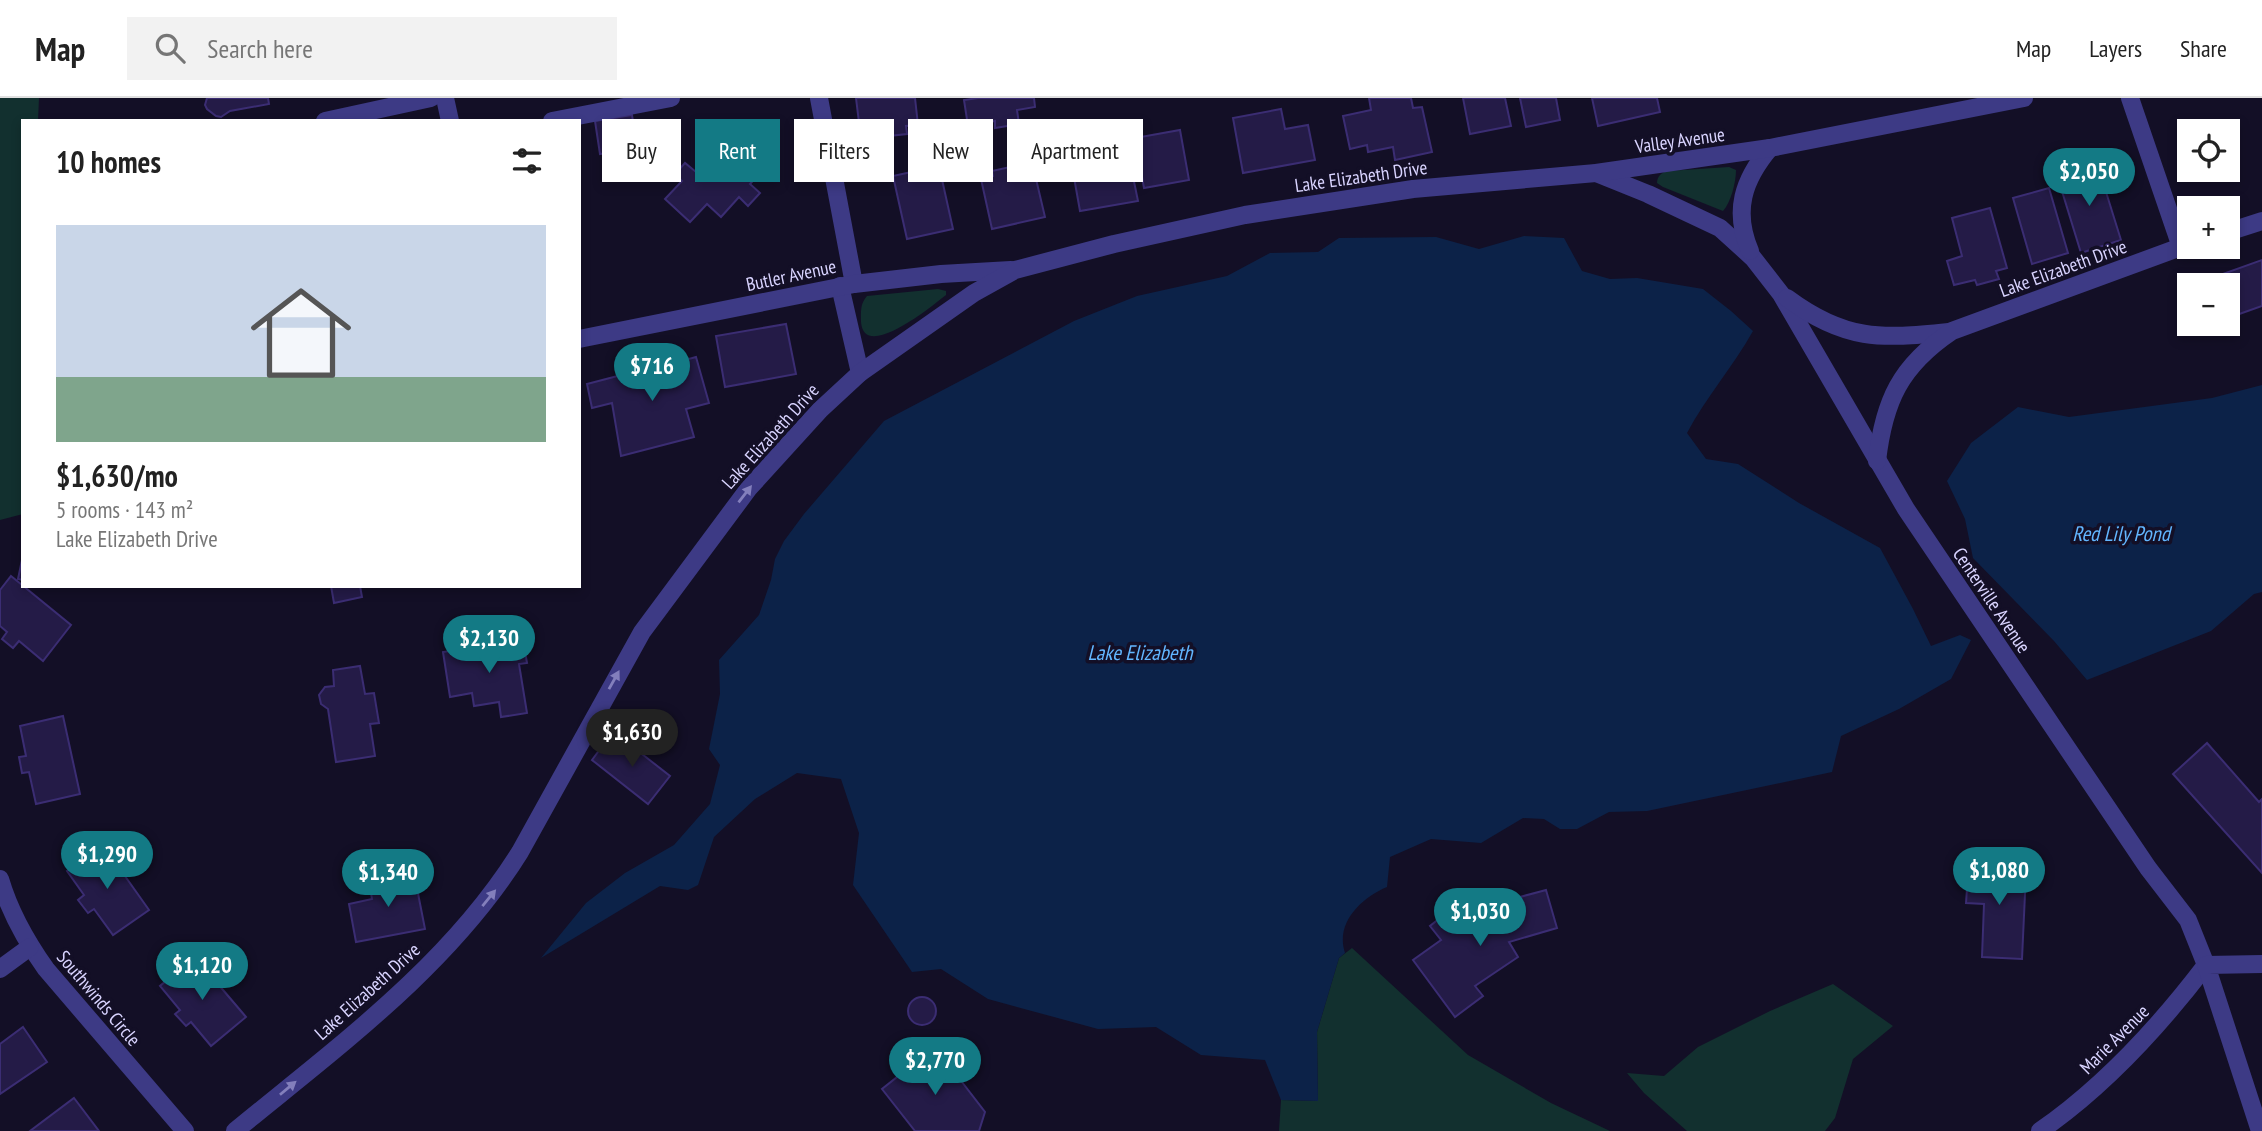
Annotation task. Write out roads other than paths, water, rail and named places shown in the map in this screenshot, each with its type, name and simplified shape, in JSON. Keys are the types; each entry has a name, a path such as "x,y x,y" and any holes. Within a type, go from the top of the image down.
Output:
{"street":[{"path":"334,119 431,98"},
{"path":"445,98 450,119"},
{"path":"562,119 671,98"},
{"path":"819,98 860,373"},
{"name":"Valley Avenue","path":"1596,173 1770,148 2024,98"},
{"path":"2130,98 2177,224"},
{"path":"1753,258 1744,237 1741,205 1750,176 1770,148"},
{"name":"Lake Elizabeth Drive","path":"235,1131 346,1040 403,989 473,918 499,886 520,852 627,656 654,615 749,488 820,410 860,373 974,293 1014,270 1114,244 1245,215 1413,189 1596,173"},
{"name":"Centerville Avenue","path":"1596,173 1720,228 1753,258 1781,294 1906,509 2140,857 2188,920 2206,965 2260,1131"},
{"path":"2240,228 2262,220"},
{"name":"Lake Elizabeth Drive","path":"1781,294 1831,326 1854,332 1899,337 1952,331 2177,249"},
{"name":"Butler Avenue","path":"581,339 847,285 941,274 1014,270"},
{"name":"Lake Elizabeth Drive","path":"1877,461 1883,419 1899,384 1936,342 1952,331"},
{"name":"Southwinds Circle","path":"0,879 30,947 61,989 186,1131"},
{"path":"0,969 30,947"},
{"path":"2206,965 2262,964"},
{"name":"Marie Avenue","path":"2040,1131 2072,1109 2121,1065 2169,1013 2206,965"}],"water":[{"name":"Lake Elizabeth","path":"1524,236 1564,238 1582,271 1610,279 1637,278 1703,289 1753,331 1687,433 1706,459 1738,464 1799,503 1880,548 1931,646 1960,635 1971,640 1951,679 1899,709 1841,736 1832,772 1647,811 1609,812 1577,829 1560,829 1544,819 1523,818 1481,843 1431,839 1390,857 1387,887 1368,898 1352,913 1344,932 1345,953 1339,958 1317,1032 1318,1101 1281,1100 1265,1060 1201,1055 1156,1027 1098,1029 988,999 941,969 912,972 853,885 859,833 841,779 797,773 755,799 714,837 698,885 688,890 660,886 541,958 586,903 625,873 674,845 710,804 720,765 709,749 720,694 719,660 759,615 775,559 784,541 884,421 1074,321 1137,296 1227,276 1270,253 1318,252 1339,238 1436,237 1479,249"},
{"name":"Red Lily Pond","path":"2262,385 2262,592 2254,594 2211,631 2087,680 2054,641 1973,558 1965,519 1947,481 1971,443 2018,407 2069,417 2212,398"}]}
